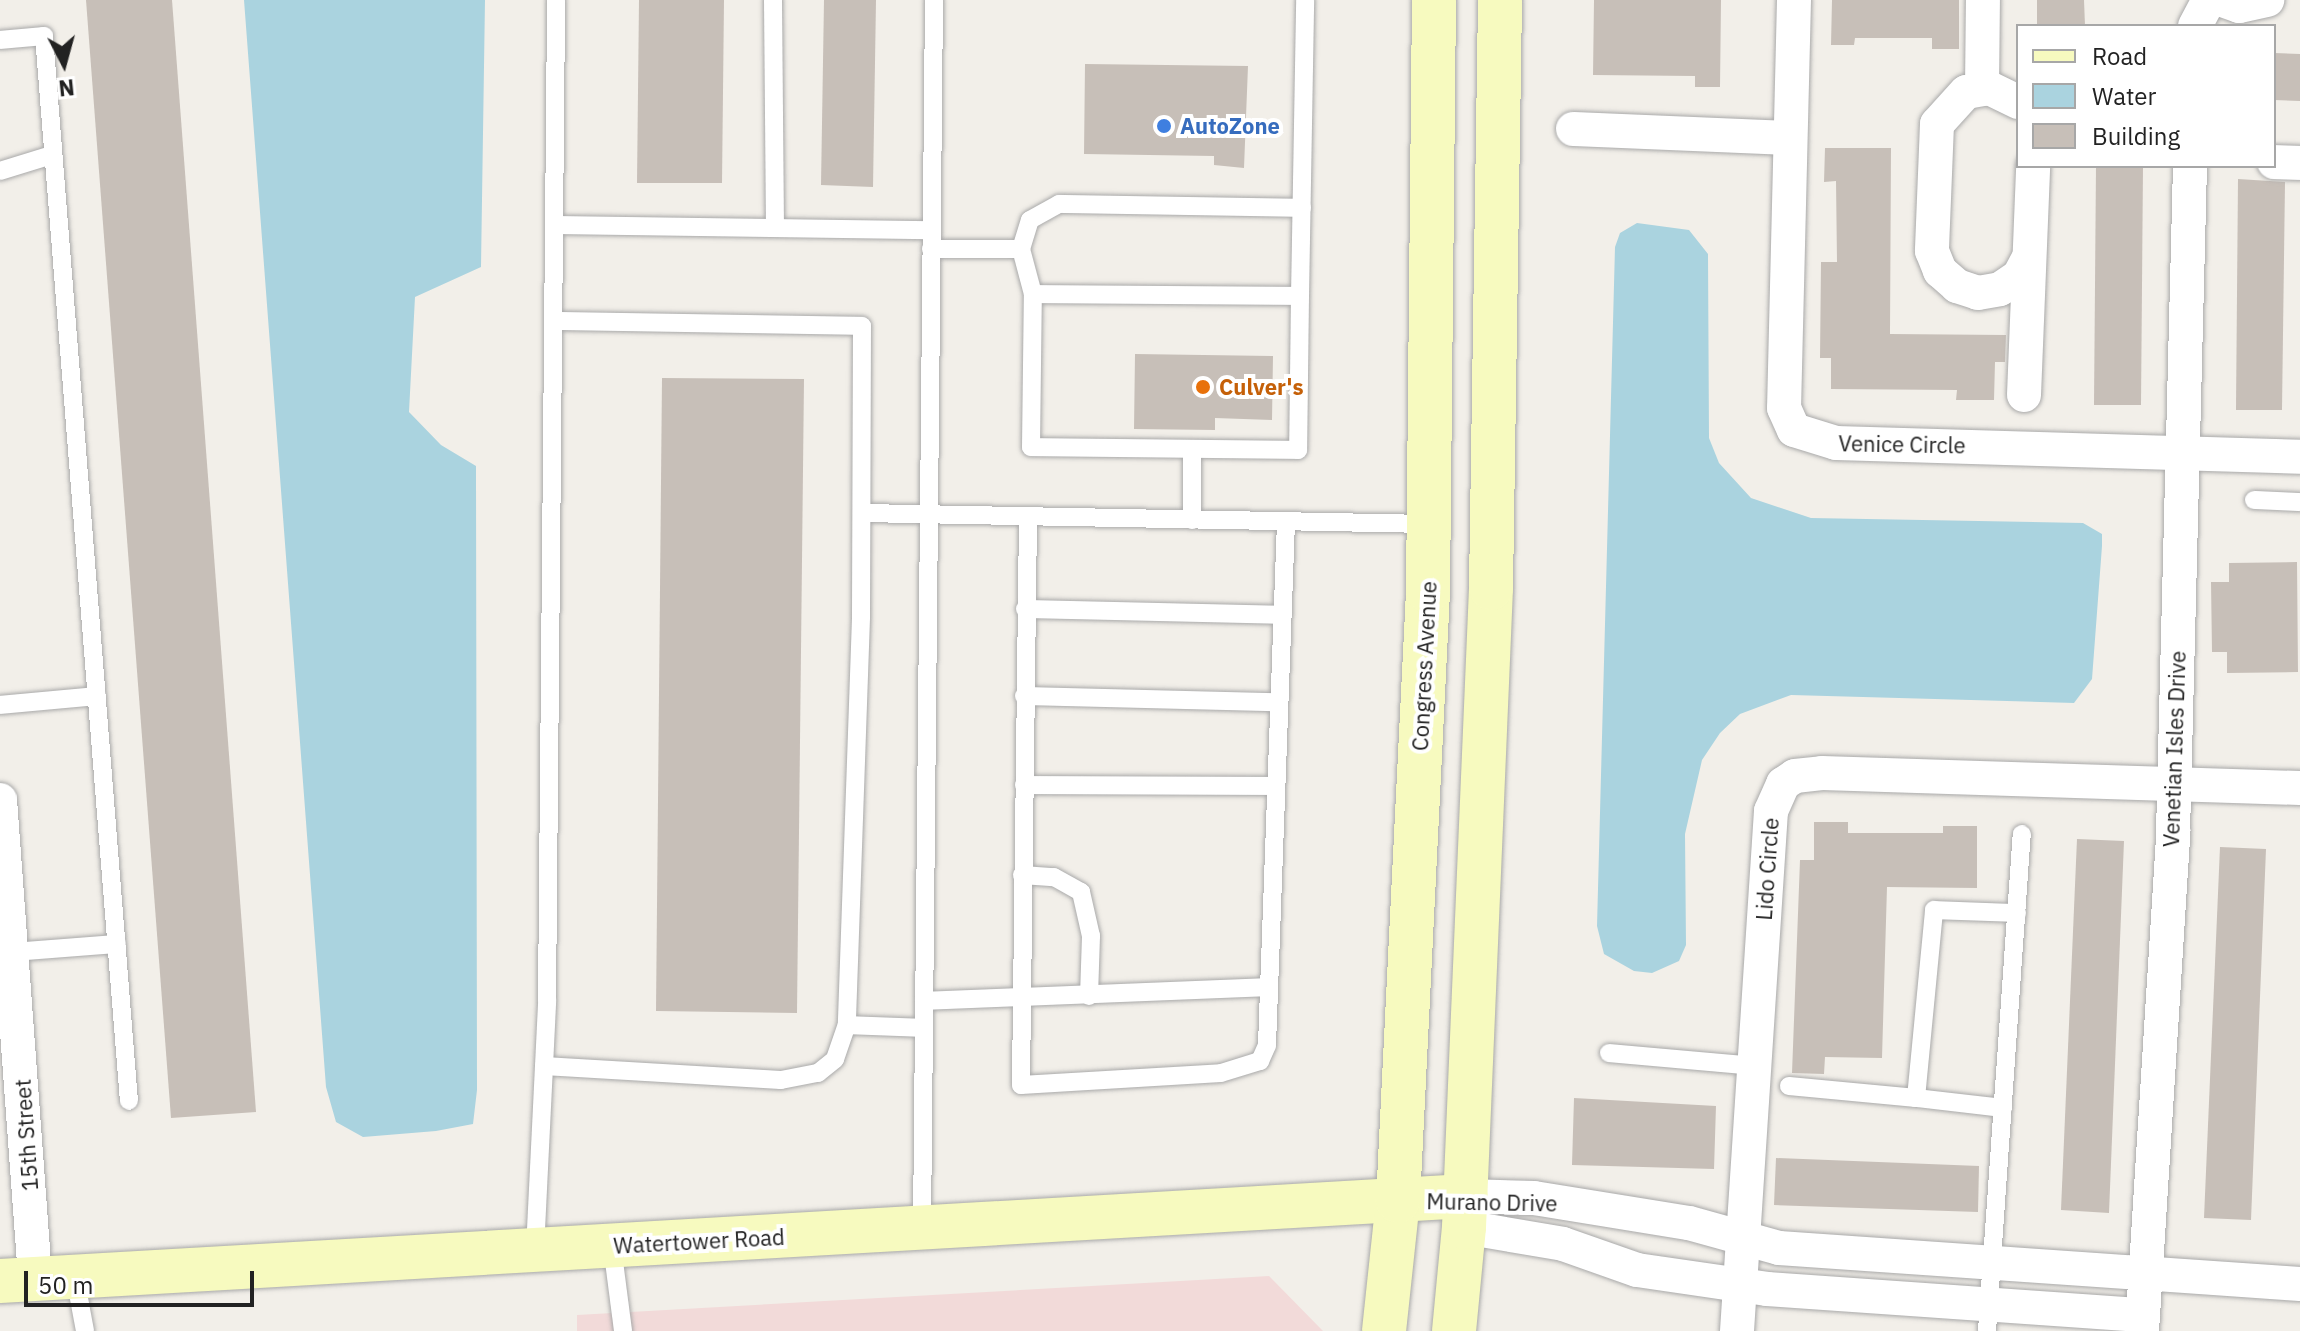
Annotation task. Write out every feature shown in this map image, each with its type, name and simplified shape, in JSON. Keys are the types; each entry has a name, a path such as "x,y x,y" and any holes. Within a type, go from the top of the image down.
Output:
{"street":[{"name":"Congress Avenue","path":"1384,1331 1398,1201 1429,524 1434,0"},
{"path":"1454,1331 1465,1212 1491,588 1500,0"},
{"name":"Venice Circle","path":"1794,0 1784,408 1794,430 1836,443 2300,457"},
{"path":"1982,89 1983,0"},
{"path":"2196,24 2209,0"},
{"path":"2222,0 2239,6 2267,0"},
{"path":"2016,101 1982,89 1948,104 1937,124 1932,251 1957,286 1978,293 2000,289 2019,276 2029,257"},
{"path":"1573,129 1790,138"},
{"path":"2276,162 2300,163"},
{"path":"2024,395 2033,168"},
{"name":"Venetian Isles Drive","path":"2143,1323 2174,784 2190,168"},
{"name":"Lido Circle","path":"1737,1331 1771,811 1795,776 2300,788"},
{"name":"15th Street","path":"0,800 12,952 9,1046 37,1279"},
{"name":"Murano Drive","path":"1465,1212 1534,1198 1743,1238 1779,1248 2146,1273"},
{"name":"Murano Drive","path":"1398,1201 1465,1212 1637,1270 1988,1317 2143,1323"},
{"name":"Watertower Road","path":"37,1279 1398,1201"},
{"path":"2146,1273 2300,1284"}],"lane":[{"path":"535,1250 544,1066 556,0"},
{"path":"773,0 775,227"},
{"path":"922,1228 934,0"},
{"path":"1302,208 1059,204 1030,220 1021,249 1033,294 1031,447 1298,450 1300,296 1302,208 1305,0"},
{"path":"0,40 44,36 129,1101"},
{"path":"0,171 52,155"},
{"path":"555,225 775,227 1021,249"},
{"path":"1033,294 1300,296"},
{"path":"544,1066 781,1080 818,1073 835,1059 847,1025 862,513 862,326 554,321"},
{"path":"1192,449 1192,520"},
{"path":"2254,500 2300,502"},
{"path":"862,513 1429,524"},
{"path":"1028,517 1021,1085 1242,1070 1260,1061 1267,1045 1277,702 1286,521"},
{"path":"1025,609 1281,615"},
{"path":"0,705 97,696"},
{"path":"1024,696 1277,702"},
{"path":"1024,785 1274,786"},
{"path":"1988,1317 2022,834"},
{"path":"1022,875 1054,877 1081,892 1091,936 1089,996"},
{"path":"1916,1098 1934,910 2017,913"},
{"path":"12,952 117,944"},
{"path":"924,1001 1268,987"},
{"path":"847,1025 924,1028"},
{"path":"1609,1053 1754,1066"},
{"path":"1789,1086 2003,1108"},
{"path":"612,1246 623,1331"},
{"path":"37,1279 85,1331"}],"shaded area":[{"path":"1269,1276 1323,1331 577,1331 577,1315"}],"water":[{"path":"244,0 485,0 481,267 415,297 409,412 441,445 476,466 477,1090 473,1124 436,1131 363,1137 336,1122 326,1087"},
{"path":"1637,223 1689,230 1708,254 1709,438 1719,463 1751,498 1811,518 2083,523 2102,534 2092,679 2074,703 1791,695 1740,714 1720,733 1702,760 1685,834 1686,945 1679,961 1652,973 1634,971 1604,954 1597,926 1615,247 1620,233"}],"building":[{"path":"86,0 172,0 256,1112 171,1118"},
{"path":"639,0 724,0 722,183 637,183"},
{"path":"824,0 876,0 873,187 821,185"},
{"path":"1594,0 1721,0 1720,87 1695,87 1695,76 1593,75"},
{"path":"1832,0 1959,0 1959,49 1932,49 1932,38 1855,38 1854,45 1831,45"},
{"path":"2037,0 2084,0 2085,24 2037,24"},
{"path":"2276,53 2300,54 2300,101 2276,100"},
{"name":"AutoZone","path":"1085,64 1248,66 1244,168 1214,165 1214,156 1084,154"},
{"path":"1825,148 1891,148 1890,334 2006,335 2005,362 1995,362 1994,400 1956,400 1957,390 1831,389 1831,358 1820,358 1821,262 1837,262 1836,181 1824,182"},
{"path":"2096,168 2143,168 2141,405 2094,405"},
{"path":"2238,179 2285,182 2282,410 2236,410"},
{"name":"Culver's","path":"1135,354 1273,356 1272,420 1215,418 1215,430 1134,429"},
{"path":"662,378 804,379 797,1013 656,1011"},
{"path":"2297,562 2298,672 2227,673 2227,652 2212,652 2211,582 2229,582 2229,563"},
{"path":"1814,822 1848,822 1848,833 1943,833 1943,826 1977,826 1977,888 1887,887 1882,1058 1825,1057 1824,1074 1792,1073 1800,860 1814,860"},
{"path":"2077,839 2124,841 2109,1213 2061,1210"},
{"path":"2220,847 2266,849 2251,1220 2204,1218"},
{"path":"1574,1098 1716,1106 1714,1169 1572,1165"},
{"path":"1776,1158 1979,1166 1978,1212 1774,1205"}],"place":[{"name":"AutoZone","path":"1164,126"},
{"name":"Culver's","path":"1203,387"}]}
